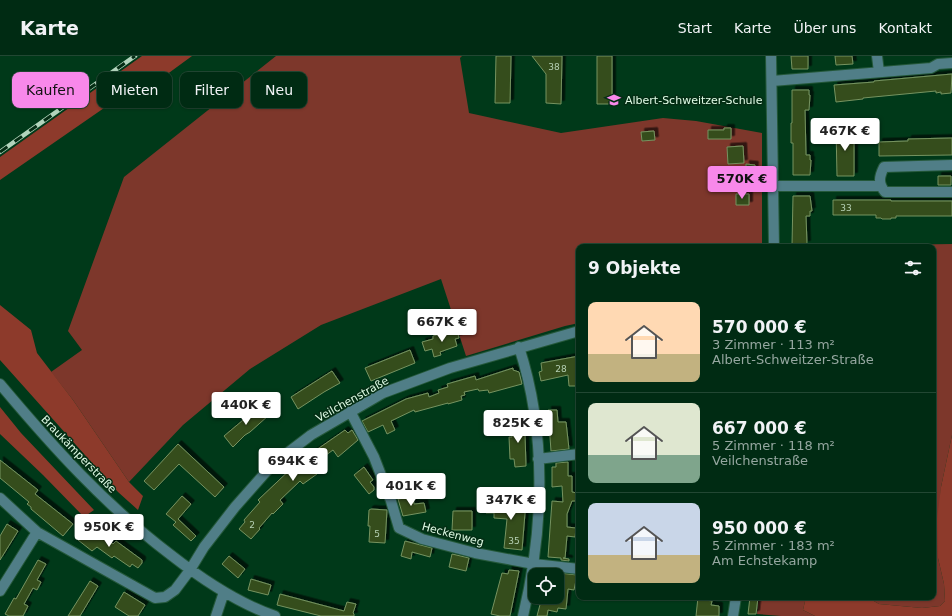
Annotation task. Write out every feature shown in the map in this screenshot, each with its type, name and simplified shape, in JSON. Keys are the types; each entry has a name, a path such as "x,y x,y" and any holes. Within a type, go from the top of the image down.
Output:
{"street":[{"path":"771,56 774,244"},
{"path":"878,56 879,72"},
{"path":"772,81 932,68 938,64 952,63"},
{"path":"952,165 884,168 880,175 880,186 885,192 952,192"},
{"path":"773,186 880,186"},
{"name":"Veilchenstraße","path":"38,532 155,598 165,597 175,590 190,570 204,547 235,507 273,464 311,435 382,393 450,368 576,332"},
{"path":"519,347 530,389 536,427 539,488 534,564 523,616"},
{"name":"Braukämperstraße","path":"0,384 58,452 141,532 204,580 224,592 275,616"},
{"name":"Heckenweg","path":"350,411 374,457 391,501 399,528 422,539 475,553 534,564 576,569"},
{"path":"538,459 576,454"},
{"path":"0,498 38,532 0,590"},
{"path":"216,616 224,592"},
{"path":"733,616 736,600"}],"shaded area":[{"path":"142,56 192,56 170,72 120,72"},
{"path":"276,56 462,56 460,58 469,113 561,133 663,118 696,121 762,133 762,244 576,244 576,324 466,356 441,279 321,325 250,369 183,425 129,482 73,400 51,372 82,350 68,331 124,177 211,108 243,108 243,82 251,76 251,108 307,108 307,72 256,72"},
{"path":"97,88 97,108 104,108 0,180 0,157 69,108 89,108 89,94"},
{"path":"936,244 952,244 952,435 941,487 938,558 944,584 945,601 940,606 922,608 879,604 872,600 936,600"},
{"path":"0,305 31,330 37,353 73,400 129,482 143,496 138,510 118,492 0,360"},
{"path":"0,407 21,433 94,510 84,517 0,434"},
{"path":"952,435 952,616 815,616 803,610 805,600 872,600 879,604 922,608 940,606 945,601 944,584 938,558 937,519 941,487"},
{"path":"759,600 805,600 803,610 815,616 781,616 757,614"}],"building":[{"path":"496,56 511,56 510,103 495,103"},
{"path":"532,56 562,56 561,104 546,103 546,74"},
{"path":"597,56 612,56 612,104 597,104"},
{"path":"791,56 808,56 808,69 792,69"},
{"path":"835,56 852,56 853,64 836,65"},
{"path":"952,74 951,93 941,94 941,92 936,93 936,91 836,102 834,85"},
{"path":"792,90 809,90 809,110 805,110 806,155 810,155 811,160 810,175 793,175 793,143 791,143"},
{"path":"724,128 731,128 731,139 708,139 708,130 724,130"},
{"path":"836,128 853,128 854,176 837,176"},
{"path":"654,131 655,140 642,141 641,132"},
{"path":"952,138 952,155 879,156 879,142 908,141 908,139"},
{"path":"743,146 744,163 728,164 727,147"},
{"path":"746,164 755,165 754,176 746,175"},
{"path":"938,176 951,176 951,185 938,185"},
{"path":"736,194 749,194 749,205 736,205"},
{"path":"793,196 810,196 812,211 810,211 810,216 806,216 807,244 792,244"},
{"path":"833,200 952,201 952,216 896,216 896,218 882,219 876,218 876,215 833,215"},
{"path":"457,330 459,338 455,339 457,346 440,352 441,355 434,357 432,349 425,351 422,342 433,339 433,336"},
{"path":"410,350 415,363 371,381 365,368"},
{"path":"576,357 576,386 569,386 568,375 541,381 539,372 542,371 541,363"},
{"path":"513,368 513,370 519,372 522,384 489,393 488,390 479,391 478,389 464,392 465,395 461,396 462,400 415,412 414,410 391,421 395,430 387,434 383,425 368,432 362,421 406,399 428,393 429,397 439,393 438,390 448,387 447,384 475,376 476,380"},
{"path":"332,371 340,383 298,409 291,397"},
{"path":"261,405 269,415 233,447 224,436"},
{"path":"548,410 557,410 558,422 566,422 569,449 551,451"},
{"path":"519,417 525,435 526,466 515,467 514,459 510,459 509,437 512,437 511,419"},
{"path":"345,430 348,433 352,430 358,440 338,457 333,450 311,466 317,474 303,484 300,481 280,500 283,504 273,514 272,513 251,539 239,529 245,522 244,520 260,502 258,500 296,464"},
{"path":"178,444 224,487 215,497 179,464 154,490 144,481"},
{"path":"0,460 38,490 35,494 73,524 63,536 31,509 31,507 27,504 29,502 0,478"},
{"path":"568,462 568,476 572,476 572,492 576,493 576,501 572,501 567,514 567,527 576,528 575,537 567,536 565,558 563,558 569,559 569,561 561,560 561,558 548,557 552,501 563,502 562,486 552,487 552,467 556,467 556,463"},
{"path":"364,467 373,480 370,482 374,487 374,490 369,494 354,475"},
{"path":"182,496 191,504 178,519 196,536 191,541 173,525 176,522 166,514"},
{"path":"413,497 414,504 424,503 426,512 403,516 398,499"},
{"path":"498,500 526,501 522,550 504,548 507,519 494,518 494,513 486,513 486,504 498,504"},
{"path":"369,510 387,510 385,543 369,542 370,526 368,526"},
{"path":"453,511 472,511 472,530 452,530"},
{"path":"7,524 18,531 0,560 0,536"},
{"path":"90,526 113,544 116,541 142,560 142,563 138,568 132,564 130,567 114,556 112,558 97,547 92,551 78,540"},
{"path":"405,541 432,548 430,557 412,552 411,559 401,556"},
{"path":"452,554 469,558 466,571 449,567"},
{"path":"229,556 245,569 238,578 222,564"},
{"path":"38,560 46,564 37,580 41,582 37,590 33,588 24,604 28,606 23,616 9,616 5,614 14,598 16,599"},
{"path":"509,570 519,571 510,616 491,614 502,573 508,574"},
{"path":"564,574 576,575 574,590 568,589 566,609 558,608 557,612 548,610 547,616 537,616 540,604 564,604"},
{"path":"251,579 271,585 268,595 248,590"},
{"path":"90,581 98,586 80,616 68,616"},
{"path":"124,592 145,605 138,616 129,616 115,607"},
{"path":"280,594 344,611 347,602 356,604 353,613 354,616 321,616 277,605"},
{"path":"698,600 712,601 711,605 719,606 719,616 696,616"},
{"path":"750,600 758,600 756,614 748,614"}],"railway":[{"path":"0,152 135,56"}],"place":[{"name":"Albert-Schweitzer-Schule","path":"614,100"}]}
